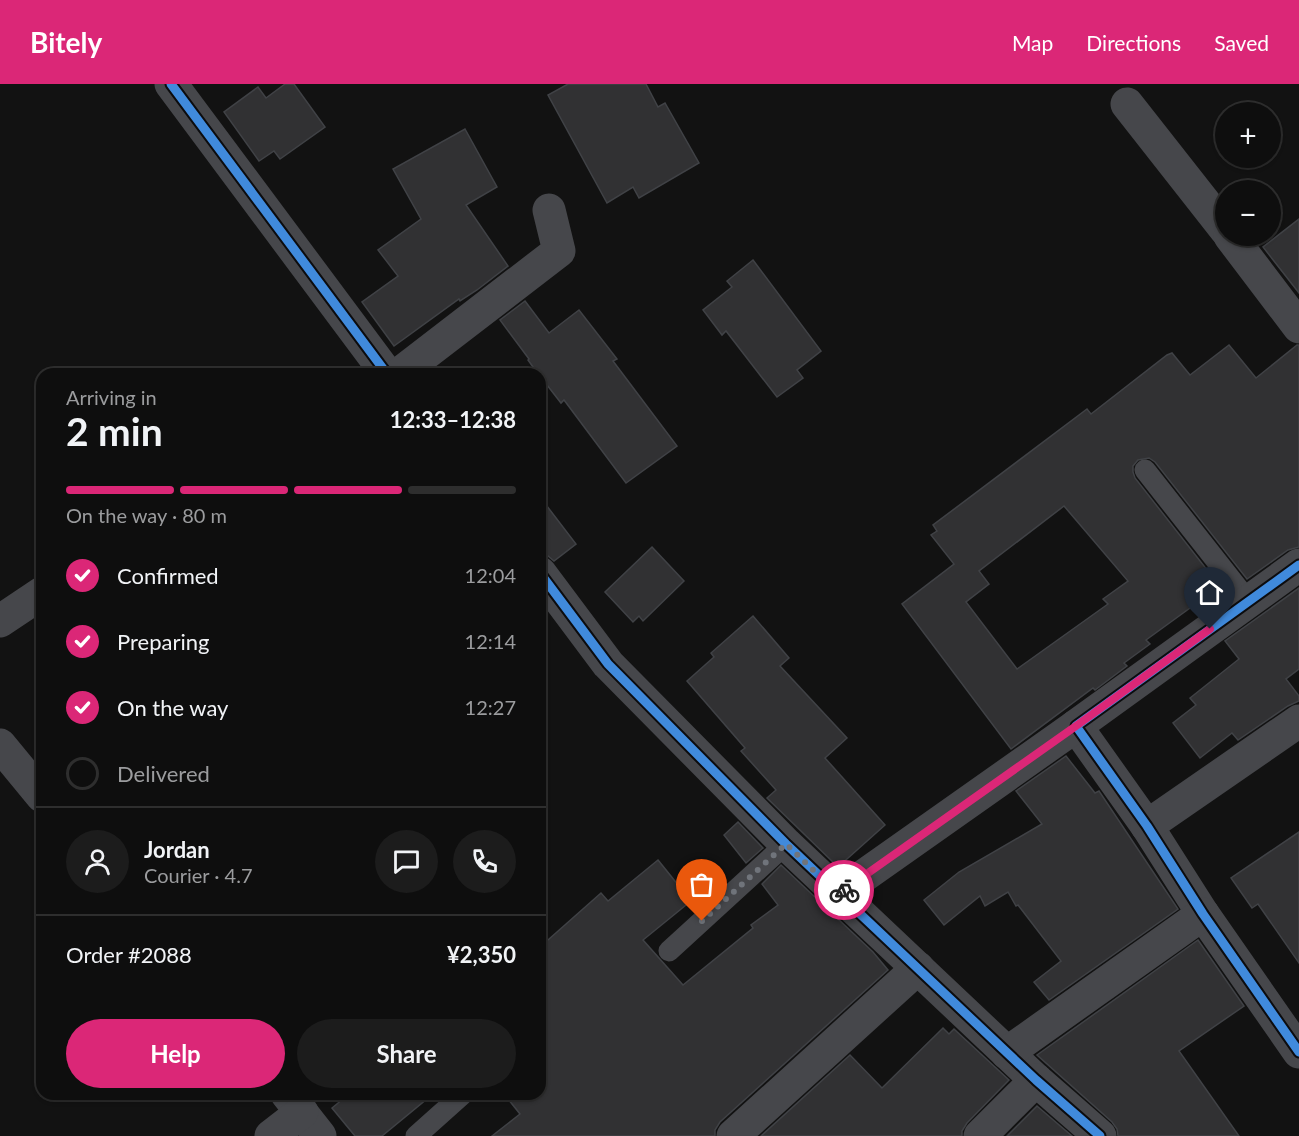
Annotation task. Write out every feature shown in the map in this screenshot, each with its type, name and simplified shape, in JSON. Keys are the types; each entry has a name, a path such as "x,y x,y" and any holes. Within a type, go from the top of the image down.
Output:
{"street":[{"path":"171,84 383,368"},
{"path":"1127,104 1215,216"},
{"path":"407,368 559,251 549,210"},
{"path":"1238,246 1299,327"},
{"path":"838,894 1299,565"},
{"path":"546,581 608,664 786,844 1036,1080 1100,1136"},
{"path":"0,621 36,597"},
{"path":"1147,826 1299,721"},
{"path":"1076,726 1147,826 1203,914 1299,1052"},
{"path":"0,745 36,789"},
{"path":"1007,1053 1203,914"},
{"path":"733,1136 918,968"},
{"path":"980,1136 1036,1080"},
{"path":"271,1136 303,1114"}],"lane":[{"path":"1145,470 1248,602"},
{"path":"669,951 786,844"},
{"path":"416,1136 456,1100"}],"building":[{"path":"285,84 294,84 325,127 280,159 274,151 259,161 224,112 258,87 266,98"},
{"path":"568,84 646,84 658,107 665,103 699,163 639,198 633,187 607,203 548,95"},
{"path":"465,129 497,187 466,205 508,266 477,290 460,301 459,299 394,346 362,302 398,276 378,250 421,219 393,169"},
{"path":"1299,219 1299,293 1263,247 1281,246 1281,233"},
{"path":"753,260 821,351 797,370 803,378 777,397 726,331 722,335 703,310 732,287 727,281"},
{"path":"525,301 549,333 579,310 617,359 613,361 677,446 626,483 564,400 561,403 546,384 546,368 534,368 500,320"},
{"path":"1229,345 1256,378 1299,345 1299,547 1288,550 1247,579 1155,462 1149,458 1138,460 1133,466 1135,478 1226,594 1203,611 1197,603 1146,640 1150,644 1124,663 1127,666 1095,690 1093,688 1011,749 902,604 954,564 931,535 937,531 933,525 1087,409 1091,414 1167,355 1172,353 1190,375","holes":["1064,506 1128,581 1103,599 1108,604 1017,669 966,602 989,584 979,571"]},
{"path":"546,505 576,544 554,561 546,556"},
{"path":"652,547 684,581 643,621 639,616 633,622 605,592"},
{"path":"1299,588 1299,669 1286,679 1299,696 1299,701 1238,740 1232,733 1200,758 1173,723 1196,705 1190,698 1239,659 1225,641"},
{"path":"753,616 789,658 780,666 847,738 825,758 885,825 838,867 767,798 776,790 741,751 745,748 687,681 714,657 711,653"},
{"path":"1066,756 1095,793 1099,791 1178,909 1049,1000 1034,982 1061,961 1018,905 1016,906 1008,892 985,906 980,896 944,925 924,900 959,872 1042,824 1016,791"},
{"path":"738,822 763,848 746,863 724,835"},
{"path":"1299,832 1299,963 1258,904 1252,908 1231,878"},
{"path":"658,860 691,901 643,940 683,985 753,928 751,925 778,905 762,884 781,865 873,952 888,970 720,1122 715,1130 715,1136 492,1136 520,1114 509,1100 546,1100 546,942 601,893 608,901"},
{"path":"1198,940 1244,1006 1179,1051 1239,1136 1118,1136 1117,1129 1112,1122 1037,1055"},
{"path":"943,1028 949,1034 954,1029 1009,1080 967,1123 962,1136 761,1136 850,1055 882,1088"},
{"path":"342,1100 426,1100 382,1136 355,1136 332,1108"},
{"path":"1037,1106 1072,1136 1007,1136"}],"cycle path":[{"path":"171,84 383,368"},
{"path":"1299,565 1076,726 1147,826 1203,914 1299,1052"},
{"path":"546,581 608,664 786,844 1036,1080 1100,1136"}],"way so far":[{"path":"702,921 786,844 838,894 844,890"}],"route":[{"path":"844,890 1210,629"}]}
